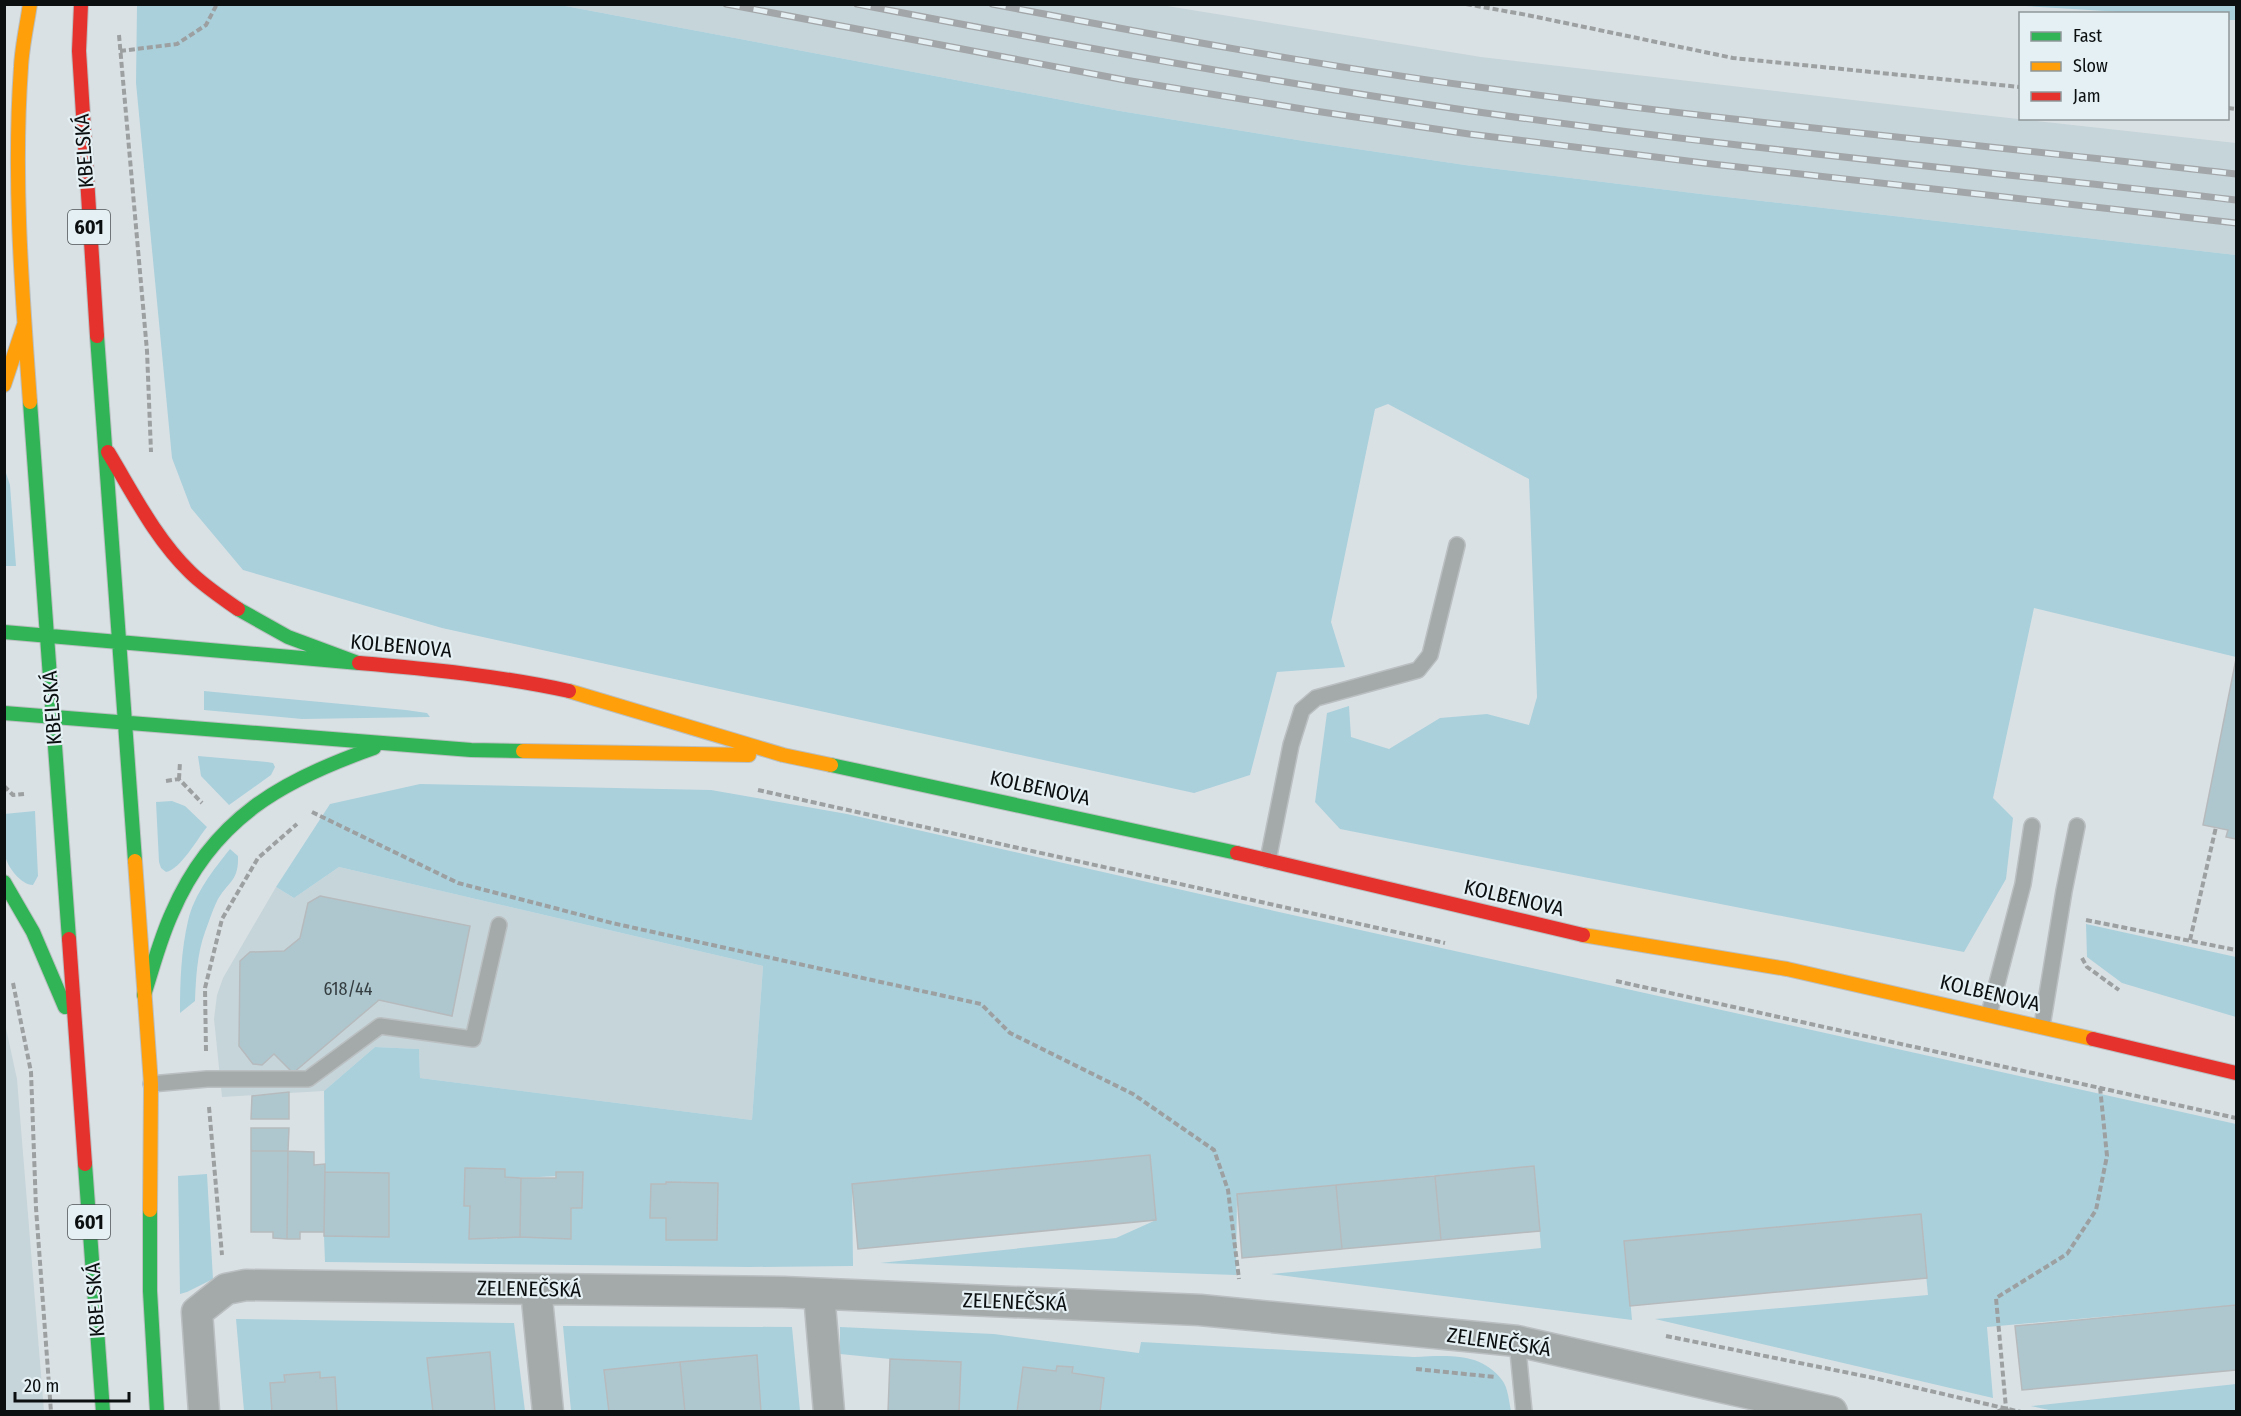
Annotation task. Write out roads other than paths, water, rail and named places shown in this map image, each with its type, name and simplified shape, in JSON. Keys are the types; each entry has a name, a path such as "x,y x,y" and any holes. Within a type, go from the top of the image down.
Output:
{"main road":[{"name":"KBELSKÁ","path":"30,4 21,65 17,158 24,324 104,1412"},
{"name":"KBELSKÁ","path":"81,4 79,51 81,99 151,1084 150,1291 158,1412"},
{"path":"4,385 24,324"},
{"path":"106,449 164,541 189,571 209,588 245,613 299,643 358,663"},
{"name":"KOLBENOVA","path":"4,632 450,671 526,682 582,694 783,755 1268,860 1586,936 1787,969 2042,1026 2236,1073"},
{"name":"KOLBENOVA","path":"4,713 471,750 783,755"},
{"path":"144,995 169,919 183,889 196,866 228,828 249,809 296,778 316,768 388,743"},
{"path":"4,882 33,933 75,1032"}],"street":[{"name":"ZELENEČSKÁ","path":"204,1412 197,1312 226,1289 246,1285 819,1294 1239,1313 1517,1341 1832,1412"},
{"path":"536,1289 548,1412"},
{"path":"819,1294 829,1412"}],"lane":[{"path":"1268,860 1291,745 1302,710 1316,698 1418,670 1430,655 1457,544"},
{"path":"1989,1014 2023,884 2032,826"},
{"path":"2042,1026 2077,826"},
{"path":"151,1084 207,1079 308,1079 380,1026 473,1039 499,925"},
{"path":"1517,1341 1524,1412"}],"railway":[{"path":"726,4 1125,80 1469,134 2236,223"},
{"path":"857,4 1164,61 1471,111 1758,147 2236,200"},
{"path":"992,4 1295,59 1573,100 2236,174"}]}
